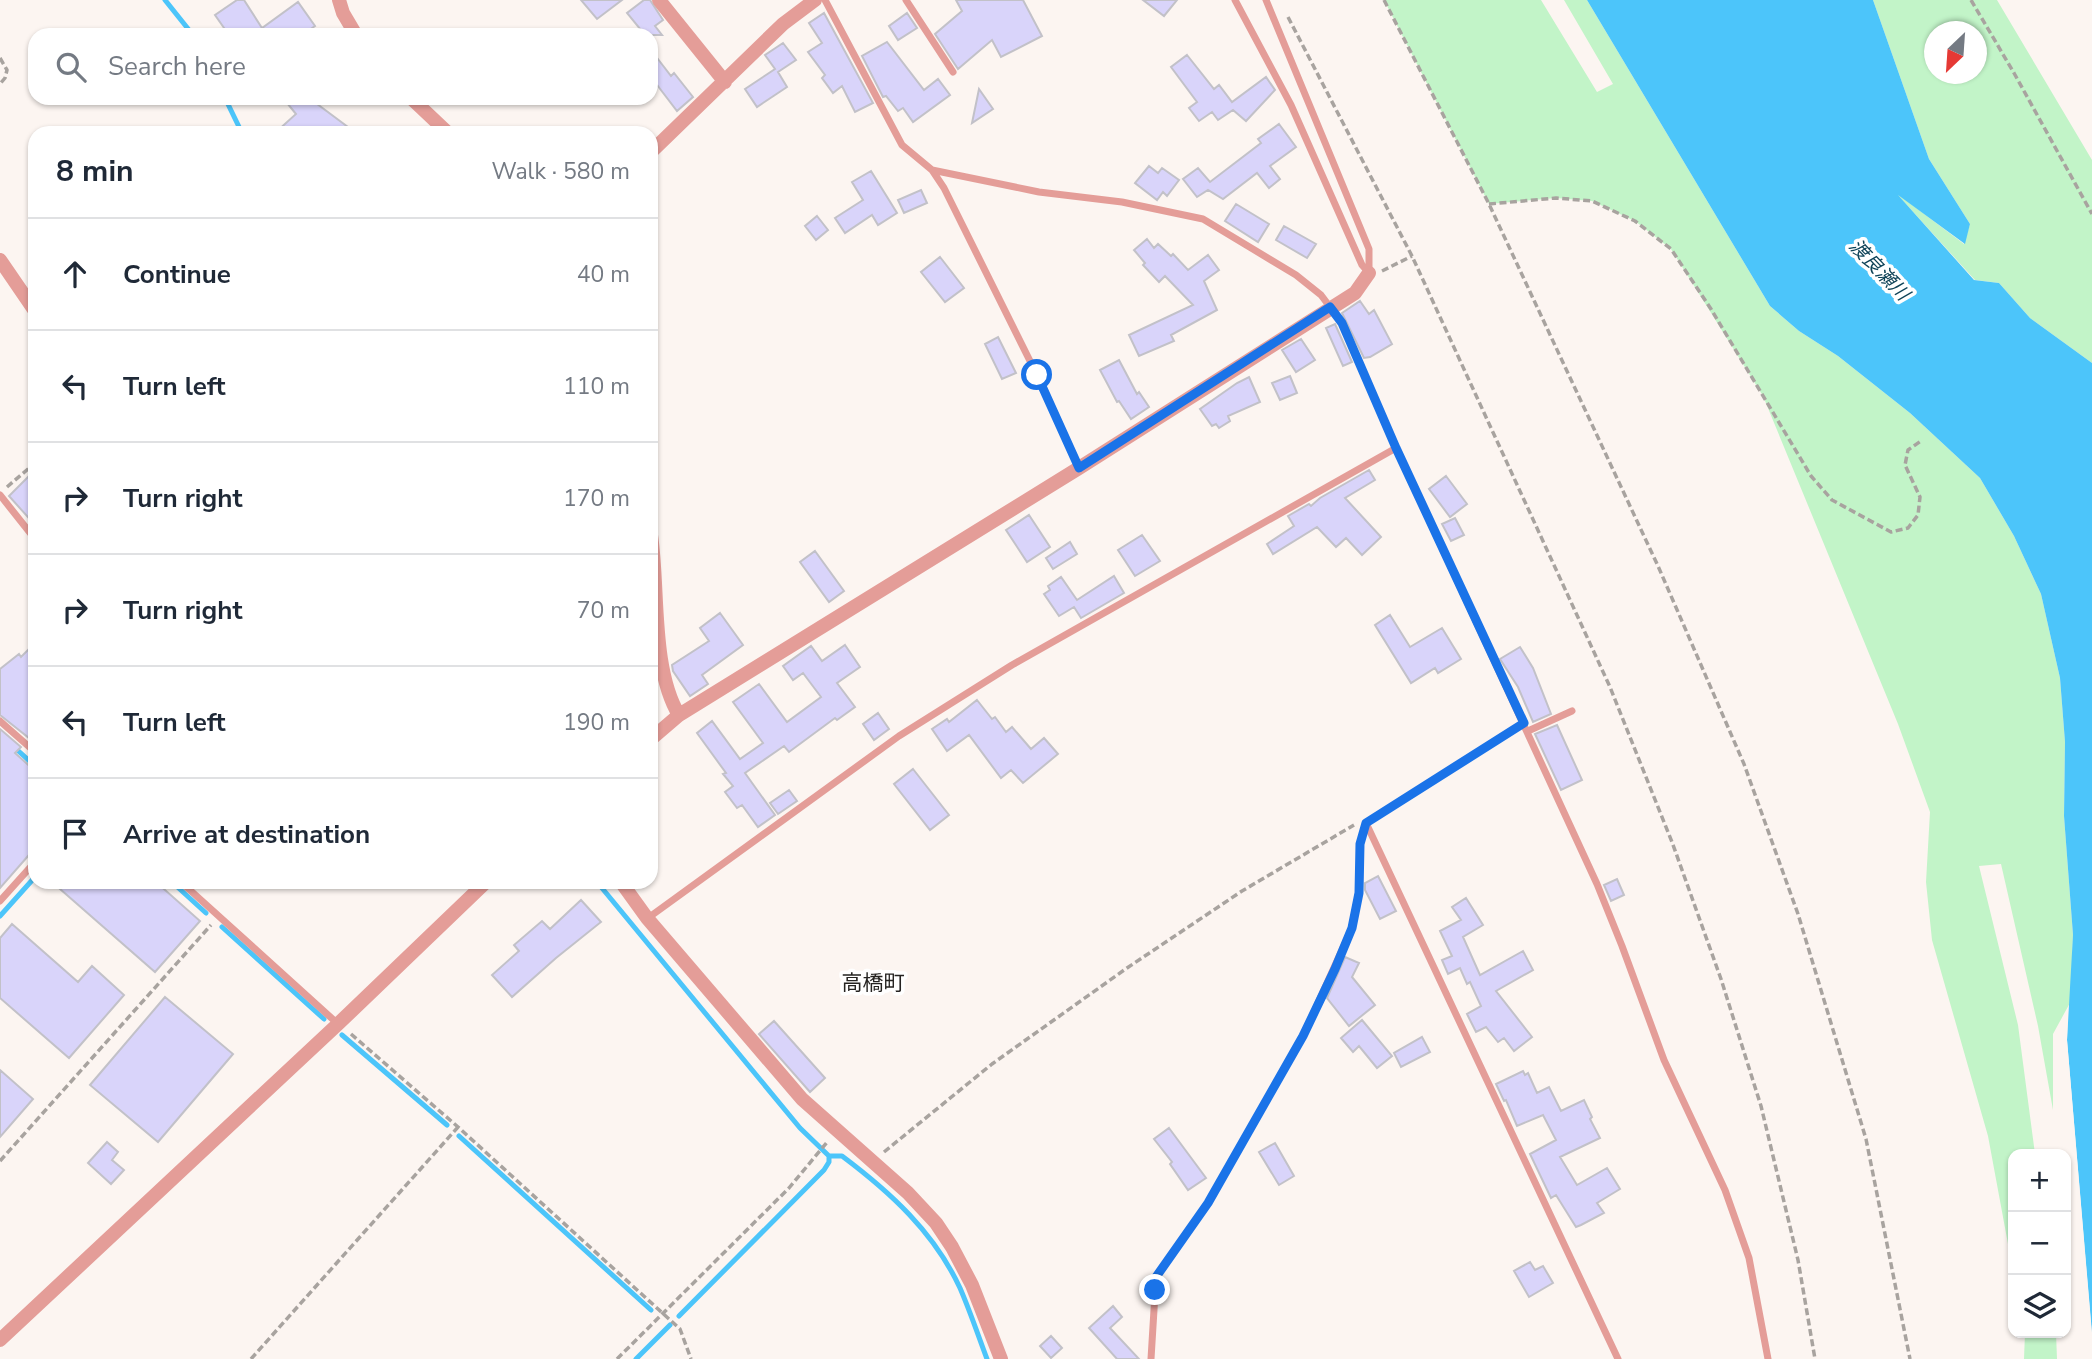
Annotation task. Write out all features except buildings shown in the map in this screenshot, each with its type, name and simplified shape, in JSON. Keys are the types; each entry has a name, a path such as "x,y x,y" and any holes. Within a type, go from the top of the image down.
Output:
{"street":[{"path":"340,0 343,13 352,28"},
{"path":"659,0 725,82"},
{"path":"658,145 783,24 815,0"},
{"path":"418,105 441,126"},
{"path":"0,260 28,301"},
{"path":"658,733 679,715 1356,293 1375,273"},
{"path":"658,616 661,651 671,702 679,715"},
{"path":"0,1340 479,889"},
{"path":"626,889 647,918 802,1099 908,1193 936,1223 972,1285 1001,1359"}],"lane":[{"path":"825,0 902,145 932,170 944,188 1025,350 1079,468"},
{"path":"906,0 953,72"},
{"path":"1235,0 1291,105 1362,265 1375,273"},
{"path":"1266,0 1369,249 1375,273"},
{"path":"932,170 1039,192 1122,202 1203,219 1296,275 1321,295 1342,323 1396,448 1602,896 1664,1060 1725,1190 1749,1258 1769,1359"},
{"path":"647,918 900,736 1000,672 1396,448"},
{"path":"0,494 28,530"},
{"path":"1151,1359 1156,1277 1208,1203 1303,1036 1352,928 1359,893 1360,844 1366,823 1526,727 1572,711"},
{"path":"0,721 28,746"},
{"path":"1366,823 1618,1359"},
{"path":"0,901 28,870"},
{"path":"189,889 338,1024"}],"path":[{"path":"1384,0 1489,204 1658,566 1744,764 1798,914 1866,1139 1910,1359"},
{"path":"1971,0 2092,214"},
{"path":"1286,12 1412,256 1610,687 1676,855 1721,979 1760,1106 1798,1260 1815,1359"},
{"path":"0,58 7,70 0,84"},
{"path":"1489,204 1556,198 1592,201 1635,221 1671,249 1711,309 1811,476 1832,500 1848,511 1891,532 1908,528 1918,515 1920,497 1905,465 1908,450 1921,441"},
{"path":"1375,273 1412,256"},
{"path":"0,494 28,469"},
{"path":"873,1162 896,1140 992,1064 1127,968 1242,891 1356,824 1366,823"},
{"path":"0,1161 219,916"},
{"path":"338,1024 458,1127 680,1329 691,1359"},
{"path":"251,1359 458,1127"},
{"path":"617,1359 789,1188 837,1131"}],"green space":[{"path":"1384,0 1541,0 1597,92 1613,84 1564,0 1587,0 1770,306 1799,331 1838,356 1910,413 1980,478 2014,536 2041,594 2060,678 2065,742 2064,816 2073,935 2071,1001 2053,1034 2053,1110 2038,1026 2001,864 1979,866 2018,1025 2034,1149 2008,1149 2008,1244 1988,1136 1932,940 1926,882 1930,812 1898,724 1763,396 1671,249 1635,221 1592,201 1556,198 1489,204"},
{"path":"1873,0 1997,0 2092,160 2092,363 2030,318 1999,283 1975,280 1895,192 1964,244 1970,224 1929,159"},
{"path":"2025,1338 2056,1338 2057,1359 2024,1359"}],"water":[{"name":"渡良瀬川","path":"1587,0 1873,0 1929,159 1970,224 1965,244 1898,195 1974,280 1999,283 2030,318 2092,363 2092,1333 2067,1040 2073,935 2064,816 2065,742 2060,678 2041,594 2014,536 1980,478 1910,413 1838,356 1799,331 1770,306"}],"pier":[{"path":"2068,1010 2067,1040 2092,1336 2089,1333 2064,1041 2064,1016"}],"waterway":[{"path":"165,0 187,28"},
{"path":"228,105 239,126"},
{"path":"14,747 28,760"},
{"path":"0,916 28,885"},
{"path":"180,889 206,913"},
{"path":"603,889 800,1128 829,1156 842,1156 877,1184 924,1231 960,1288 987,1359"},
{"path":"222,927 324,1019"},
{"path":"342,1035 447,1125"},
{"path":"459,1136 651,1310"},
{"path":"679,1316 824,1170 829,1156"},
{"path":"636,1359 670,1325"}],"district":[{"name":"高橋町","path":"873,983"}],"route":[{"path":"1037,375 1079,468 1330,307 1342,323 1396,448 1524,723 1366,823 1360,844 1359,893 1352,928 1335,969 1303,1036 1208,1203 1156,1277 1155,1290"}]}
